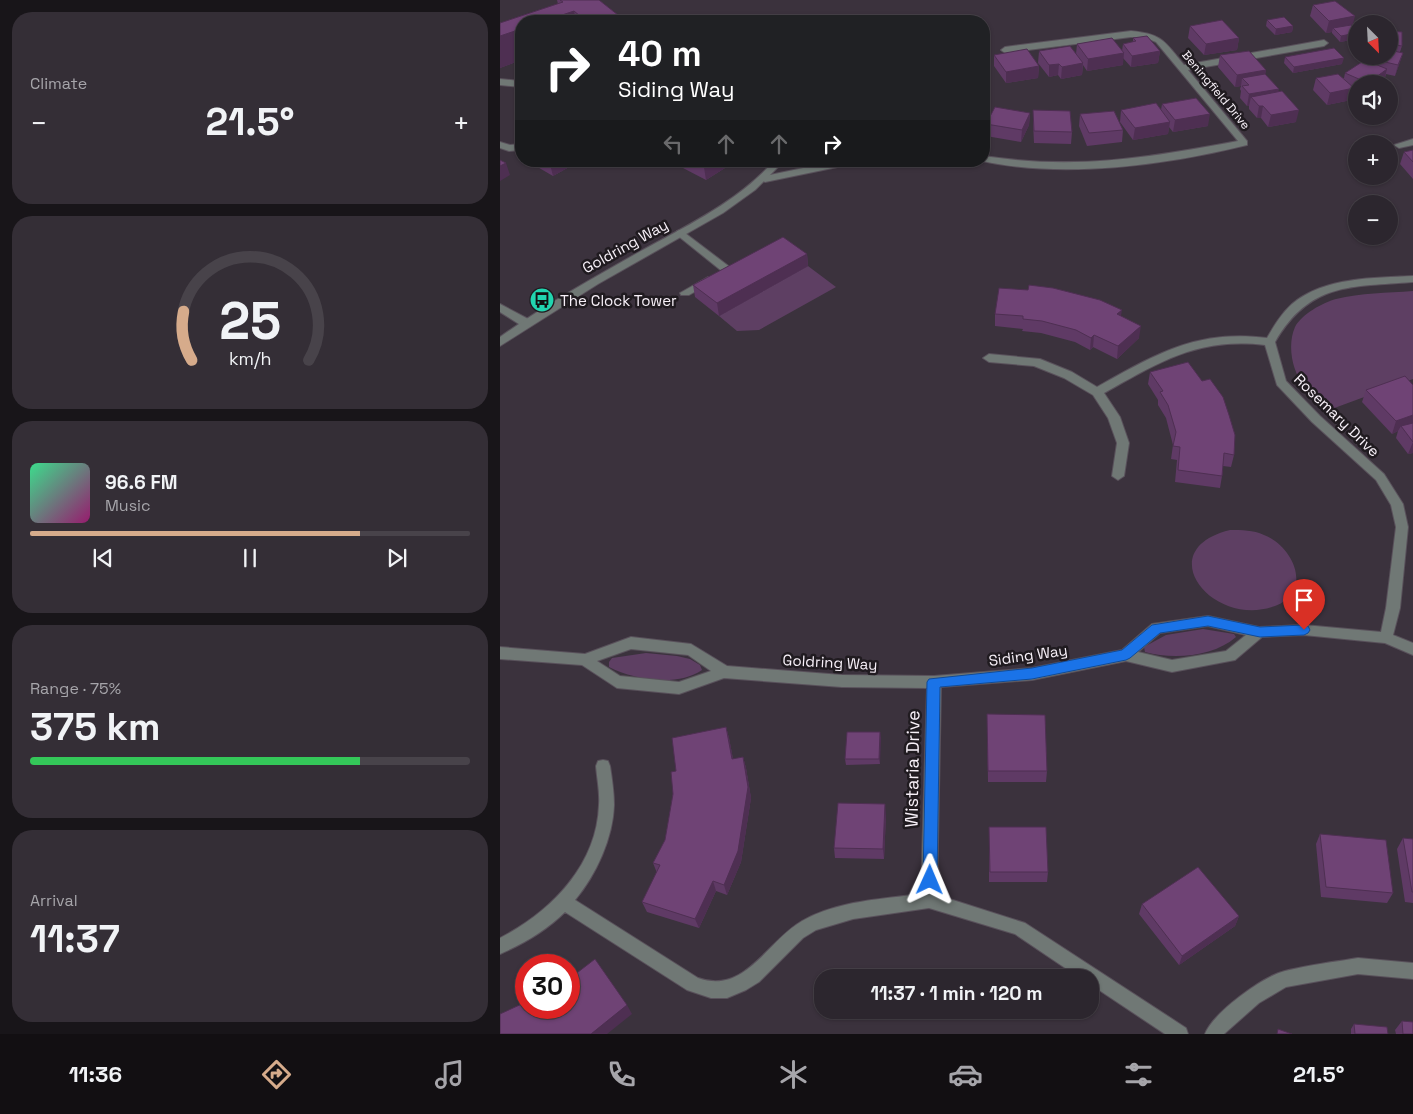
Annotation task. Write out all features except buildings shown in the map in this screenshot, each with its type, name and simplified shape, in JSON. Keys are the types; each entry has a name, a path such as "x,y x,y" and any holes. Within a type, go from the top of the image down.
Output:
{"street":[{"name":"Beningfield Drive","path":"990,160 1048,168 1090,167 1132,163 1244,143 1159,40 1145,35 1131,34 1004,50"},
{"path":"1182,68 1324,43"},
{"path":"500,82 515,83"},
{"path":"1399,145 1413,142"},
{"path":"500,145 515,148"},
{"name":"Goldring Way","path":"500,342 568,296 738,201 765,178 774,167"},
{"name":"Goldring Way","path":"765,178 821,167"},
{"path":"681,233 731,268 685,293"},
{"path":"1097,392 1164,356 1202,342 1238,338 1270,342 1278,324 1294,306 1318,292 1352,284 1413,279"},
{"path":"500,307 526,323"},
{"name":"Rosemary Drive","path":"1270,342 1281,382 1316,419 1380,477 1397,504 1402,527 1393,608 1386,638"},
{"path":"989,358 1036,362 1068,375 1097,392 1114,417 1123,443 1118,476"},
{"name":"Siding Way","path":"1126,655 1157,628 1208,621 1260,632 1304,630 1386,638 1413,649"},
{"name":"Siding Way","path":"934,682 1032,674 1126,655 1172,666 1230,656 1260,632"},
{"name":"Goldring Way","path":"500,653 585,660 631,643 691,650 724,672"},
{"name":"Goldring Way","path":"585,660 617,682 679,688 724,672 842,681 934,682"},
{"name":"Wistaria Drive","path":"929,900 934,682"},
{"path":"500,946 524,936 565,903 593,860 606,810 603,766"},
{"path":"565,903 693,984 711,990 735,987 761,971 780,948 808,926 841,913 929,900 1019,928 1180,1034"},
{"path":"1212,1034 1225,1020 1253,997 1284,979 1358,966 1413,971"}],"shaded area":[{"path":"808,266 836,287 759,330 737,331 719,316"},
{"path":"1413,291 1413,379 1329,410 1306,389 1296,373 1292,358 1291,342 1298,322 1313,310 1336,299 1364,294"},
{"path":"1230,530 1260,533 1274,541 1291,558 1296,580 1294,590 1287,599 1275,606 1252,610 1230,607 1212,597 1199,584 1192,569 1194,554 1206,540"},
{"path":"1203,629 1234,634 1236,637 1216,649 1192,655 1168,656 1145,652 1144,647 1166,635"},
{"path":"646,653 690,659 700,665 702,670 681,679 656,680 619,672 609,667 609,662 612,658"}],"place":[{"name":"The Clock Tower","path":"542,300"}],"route":[{"path":"930,880 934,682 1032,674 1126,655 1157,628 1208,621 1260,632 1304,630"}]}
